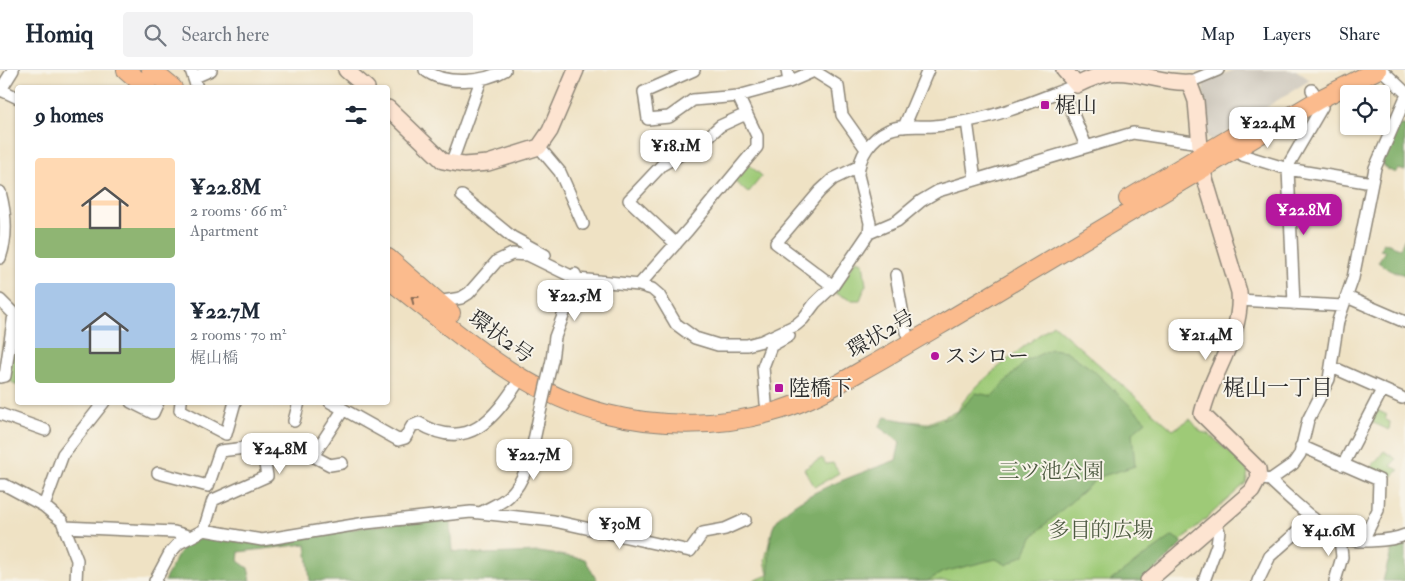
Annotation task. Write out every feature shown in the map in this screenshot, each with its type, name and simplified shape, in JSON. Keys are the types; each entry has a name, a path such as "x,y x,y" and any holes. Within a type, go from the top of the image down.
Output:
{"main road":[{"path":"126,70 144,85"},
{"path":"151,70 169,85"},
{"name":"環状2号","path":"390,281 520,379 556,397 584,407 635,419 691,424 747,417 780,410 817,396 896,352 1201,156 1237,147 1350,70"},
{"name":"環状2号","path":"390,260 437,302 498,350 534,374 567,390 605,403 640,410 681,414 721,411 766,403 829,378 1201,156 1315,95 1376,70"}],"street":[{"path":"13,70 0,91 15,97"},
{"path":"195,78 211,70"},
{"path":"346,70 364,85"},
{"path":"425,70 431,74 459,80 481,80 505,70"},
{"path":"390,110 434,155 451,164 488,163 539,147 550,131 576,70"},
{"path":"694,70 644,92 648,120 670,116 693,100 738,96 789,82 814,71 838,86 842,115 866,149"},
{"path":"786,70 789,82"},
{"path":"904,126 928,70"},
{"path":"1064,70 1086,146"},
{"path":"437,302 461,298 469,293 497,261 512,254 528,255 577,279 639,285 652,289 659,295 676,324 695,338 706,343 731,346 762,341 796,325 803,319 815,303 833,286 869,233 870,223 858,175 858,167 866,149 889,130 904,126 936,126 967,121 1026,104 1104,74 1133,72 1172,82 1189,82 1218,70"},
{"path":"1382,70 1405,92"},
{"path":"451,164 481,80"},
{"path":"1189,82 1196,101 1201,156 1239,300 1235,332 1202,414 1258,469 1265,479 1340,538 1393,540 1405,535"},
{"path":"1294,304 1287,169 1322,107 1315,95"},
{"path":"639,285 757,147 758,136 738,96"},
{"path":"1148,581 1265,479 1292,464 1300,454 1308,420 1329,379 1338,322 1354,278 1372,183 1382,149 1405,99"},
{"path":"676,244 629,200 662,165 701,143 720,126 746,114"},
{"path":"967,121 975,180"},
{"path":"869,233 897,221 932,194 1133,133 1201,156"},
{"path":"539,147 560,172 583,224"},
{"path":"1237,147 1242,154 1287,169 1372,183"},
{"path":"768,252 820,190 833,179 858,167"},
{"path":"0,192 6,214 4,247 0,258"},
{"path":"462,196 512,236 574,272 577,279 555,336 552,360 525,469 508,498 482,512"},
{"path":"776,243 833,286"},
{"path":"896,275 906,332"},
{"path":"0,300 14,314 7,370 5,376 0,377"},
{"path":"1239,300 1294,304 1345,302 1405,322"},
{"path":"766,403 763,367 771,346 799,331 803,319"},
{"path":"1332,367 1402,398"},
{"path":"335,405 398,440 405,438 412,426 419,423 434,432 464,435 475,430 503,405 520,379"},
{"path":"1343,465 1382,390"},
{"path":"44,506 63,454 102,405"},
{"path":"137,405 153,413 157,405"},
{"path":"181,405 180,410 226,434 235,405"},
{"path":"294,421 298,405"},
{"path":"342,462 330,465 312,456 343,410"},
{"path":"0,414 45,430"},
{"path":"158,473 208,486 220,451 262,446 267,476 213,500 204,530"},
{"path":"1301,446 1379,480 1378,510 1366,534 1366,540"},
{"path":"0,485 5,485 44,506 62,521 77,560 76,581"},
{"path":"155,581 170,553 188,536 204,530 262,540 366,523 482,512 554,521 690,550 703,533 725,529 745,520"},
{"path":"1258,581 1270,556 1313,518"},
{"path":"1204,581 1217,545 1219,531 1213,525"},
{"path":"64,527 174,532 188,536"},
{"path":"1335,581 1342,557 1340,538"}],"shaded area":[{"path":"1234,70 1296,70 1310,80 1212,141 1207,138 1204,82"}],"green space":[{"path":"1397,125 1405,125 1405,171 1398,169 1395,173 1387,169 1381,162"},
{"path":"747,163 762,176 748,193 733,180"},
{"path":"1405,238 1405,275 1389,270 1378,262 1385,251 1380,250 1383,242 1400,248"},
{"path":"856,260 863,262 866,285 860,300 851,300 835,293"},
{"name":"三ツ池公園","path":"1053,324 1173,430 1190,419 1201,432 1209,434 1244,465 1248,472 1246,483 1136,581 753,581 768,575 765,560 770,539 812,501 901,465 907,446 891,419 928,423 958,411 963,401 986,378"},
{"path":"15,328 15,384 8,379"},
{"name":"三ツ池公園","path":"1051,349 1066,351 1093,370 1146,421 1132,433 1135,466 1099,477 1038,531 1031,539 1025,554 1007,565 996,559 943,572 927,581 769,581 771,537 778,519 806,497 845,479 896,460 900,442 879,427 885,417 927,425 954,416 976,393 992,396 1026,361"},
{"path":"1377,410 1387,415 1385,419 1390,422 1389,430 1369,421"},
{"path":"1384,451 1396,459 1391,466 1399,470 1393,476 1376,473 1370,469"},
{"path":"822,458 826,464 833,463 839,473 815,487 804,469"},
{"path":"431,520 450,522 452,551 485,554 539,552 585,559 597,581 310,581 306,544 239,552 238,561 248,568 251,581 164,581 184,544 204,535 267,543 365,527"},
{"path":"1173,536 1183,543 1144,581 1110,581"},
{"path":"1405,539 1405,581 1383,581 1393,544"}],"place":[{"name":"梶山","path":"1045,105"},
{"name":"スシロー","path":"935,356"},
{"name":"陸橋下","path":"779,388"}],"district":[{"name":"梶山一丁目","path":"1278,388"}],"park label":[{"name":"多目的広場","path":"1101,530"}]}
